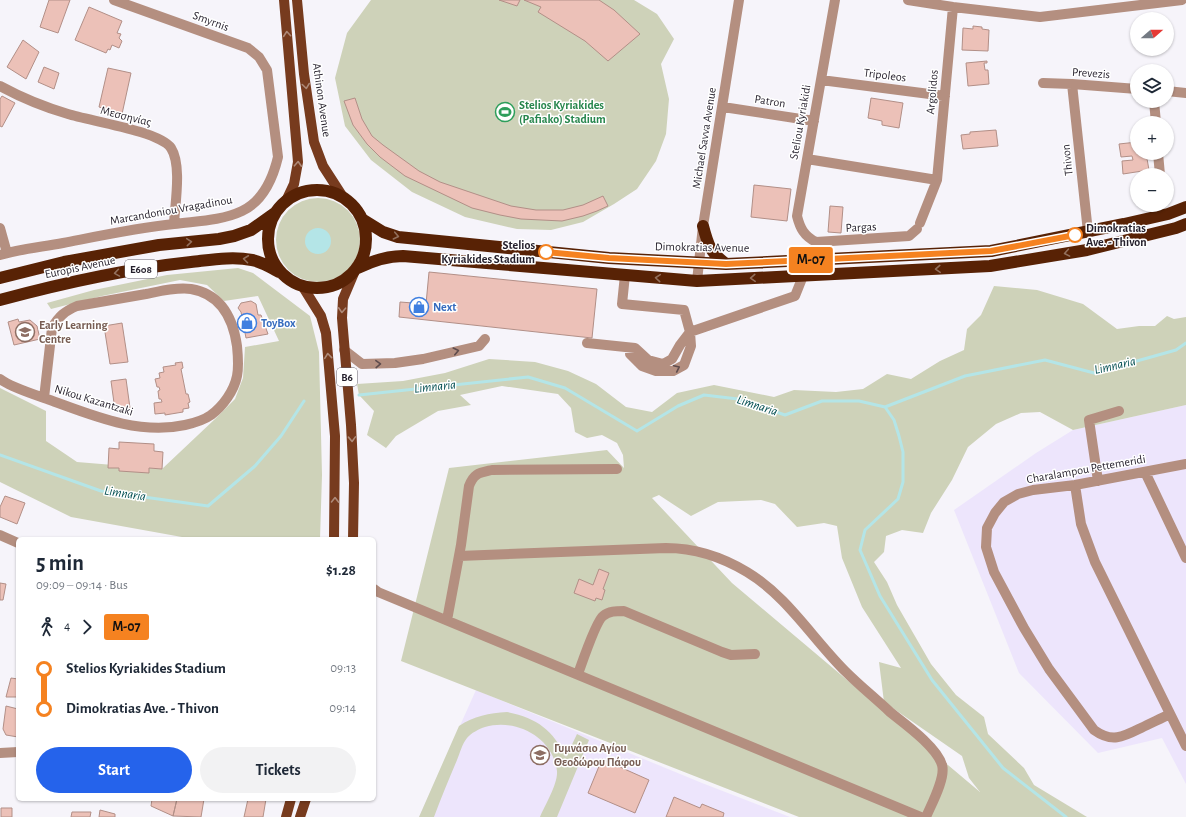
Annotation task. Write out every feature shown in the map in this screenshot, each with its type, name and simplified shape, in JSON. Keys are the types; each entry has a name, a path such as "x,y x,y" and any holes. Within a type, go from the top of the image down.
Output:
{"highway":[{"name":"E608","path":"314,190 329,191 343,197 352,204 362,219 366,233 366,243 363,258 356,270 346,280 333,287 318,289 303,287 292,282 282,274 275,264 268,248 269,230 275,213 286,201 299,193 314,190"},
{"name":"Dimokratias Avenue","path":"1174,208 1186,207"},
{"name":"Dimokratias Avenue","path":"362,219 384,232 398,237 609,258 726,264 991,251 1088,232 1156,212"},
{"name":"Europis Avenue","path":"0,278 64,262 159,245 234,236 251,230 275,213"},
{"name":"E608","path":"356,270 378,259 403,256 697,281 990,266 1087,250 1176,228 1186,224"},
{"path":"703,226 707,244 711,251 726,264"},
{"name":"Europis Avenue","path":"0,300 56,285 99,276 162,265 221,259 251,260 269,266 282,274"}],"main road":[{"path":"284,0 298,162 294,184 286,201"},
{"name":"Athinon Avenue","path":"298,0 304,74 314,142 323,166 343,197"},
{"name":"B6","path":"353,537 354,483 351,425 342,318 343,300 356,270"},
{"name":"B6","path":"303,287 321,316 326,333 335,436 334,537"},
{"path":"286,817 290,801"},
{"path":"300,817 305,803"}],"street":[{"name":"Smyrnis","path":"114,0 248,48 259,57 267,70"},
{"name":"Michael Savva Avenue","path":"697,281 703,226 739,0"},
{"name":"Steliou Kyriakidi","path":"816,242 808,238 802,232 797,216 835,0"},
{"path":"908,0 1040,17 1182,0"},
{"name":"Argolidos","path":"909,236 919,226 937,180 953,7"},
{"name":"Marcandoniou Vragadinou","path":"4,254 97,236 224,217 242,211 258,200 275,170 278,157 267,70"},
{"name":"Tripoleos","path":"821,80 945,96"},
{"name":"Prevezis","path":"1043,83 1130,88"},
{"name":"Thivon","path":"1072,84 1088,232"},
{"name":"Μεσσηνίας","path":"0,86 26,100 69,115 151,135 166,143 174,156 176,169 174,224"},
{"path":"1174,92 1186,93"},
{"name":"Patron","path":"722,107 814,121"},
{"path":"807,159 937,180"},
{"path":"0,228 4,254"},
{"name":"Pargas","path":"816,242 909,236"},
{"path":"625,275 622,304 684,310 690,332 691,346 684,365 673,371 656,371 642,366 630,354"},
{"path":"586,343 635,348 648,360 663,364 672,359 690,332 795,296 803,276"},
{"name":"Nikou Kazantzaki","path":"0,379 44,398 119,423 145,428 171,428 194,423 210,416 222,405 232,392 237,376 239,360 232,324 223,307 214,298 202,292 191,289 166,290 77,306 69,309 57,319 52,328 44,398"},
{"path":"344,350 362,364 395,363 423,359 478,346 485,339"},
{"path":"1098,481 1089,420 1119,411"},
{"name":"Charalampou Pettemeridi","path":"1170,714 1125,736 1116,738 1101,735 1094,730 1049,669 1024,628 994,572 986,547 987,528 994,513 1004,502 1018,494 1033,490 1076,485 1186,464"},
{"path":"447,620 459,556 469,486 472,478 476,475 492,470 617,469"},
{"path":"1145,472 1185,553"},
{"path":"1076,485 1081,524 1095,562 1186,746"},
{"path":"0,535 16,542"},
{"path":"459,556 680,548 728,561 766,584 845,671 931,748 943,766 943,774 926,817"},
{"path":"376,591 921,817"},
{"path":"578,674 600,619 608,612 616,610 624,611 731,655 755,654"},
{"path":"0,753 16,752"},
{"path":"305,803 306,817"}],"shaded area":[{"path":"1186,405 1186,784 1162,738 1098,753 1019,673 954,510 1036,453 1073,430"},
{"name":"Γυμνάσιο Αγίου Θεοδώρου Πάφου","path":"476,690 702,783 790,817 419,817"}],"green space":[{"name":"Stelios Kyriakides (Pafiako) Stadium","path":"371,0 634,0 657,14 674,39 661,64 669,99 666,134 656,161 637,189 583,222 551,230 517,229 465,217 412,192 371,160 345,126 335,78 347,33"},
{"path":"318,198 334,201 341,205 353,217 357,224 360,240 357,256 353,263 341,275 334,279 318,282 302,279 295,275 283,263 279,256 276,240 279,224 283,217 295,205 302,201"},
{"path":"238,268 253,273 310,316 319,352 322,475 320,537 182,537 71,517 0,482 0,388 46,411 46,441 77,462 162,469 235,399 243,378 245,347 279,341 258,296 224,301 207,285 180,280 102,296 51,309 47,303 94,290 167,275"},
{"path":"994,286 1037,290 1083,304 1117,329 1139,326 1155,326 1167,316 1174,319 1186,317 1186,405 1073,430 1040,412 1021,413 996,424 968,447 952,480 931,513 923,533 902,530 886,536 884,552 874,562 887,582 897,605 931,664 956,695 984,717 988,734 1024,768 1034,785 1087,817 799,817 401,661 449,468 607,450 624,468 623,455 617,443 602,435 587,438 575,432 571,408 558,394 502,386 460,395 471,405 438,411 396,436 386,448 367,435 374,411 359,395 357,384 403,381 445,373 489,359 535,362 568,371 596,384 626,407 652,412 677,393 714,385 774,397 794,390 836,392 863,389 887,374 911,379 940,361 964,350 967,329 981,315","holes":["659,495 691,516 718,502 761,500 775,504 797,527 824,523 837,526 842,558 862,607 901,668 879,662 884,702 962,756 969,778 980,792 732,583 652,498"]},
{"path":"507,712 527,718 550,732 556,739 566,757 577,734 589,740 557,817 540,817 557,776 554,759 548,749 541,740 531,733 509,725 497,725 480,729 467,738 462,746 434,817 419,817 459,726 482,716"}],"water":[{"path":"318,228 327,232 331,241 327,250 318,254 309,250 305,241 309,232"}],"building":[{"path":"49,0 70,0 58,33 40,27"},
{"path":"499,0 520,0 517,6"},
{"path":"524,0 599,0 614,10 640,34 608,61 585,41 538,12 541,7"},
{"path":"89,7 122,21 117,33 121,34 119,38 122,41 119,48 112,45 110,50 108,49 106,53 75,40"},
{"path":"973,26 982,27 982,29 989,30 988,51 962,50 963,28 973,29"},
{"path":"23,40 39,52 26,79 7,67"},
{"path":"987,61 987,63 984,63 985,70 988,70 989,84 968,86 966,63"},
{"path":"44,67 59,73 54,89 38,82"},
{"path":"108,68 131,73 122,114 99,107"},
{"path":"2,96 15,103 2,127 0,126 0,99"},
{"path":"355,98 362,119 372,136 419,171 440,182 511,206 536,210 563,210 583,205 603,196 608,206 583,216 562,221 521,219 472,208 405,176 380,157 367,144 353,125 344,101"},
{"path":"871,98 903,103 899,128 882,125 882,121 868,118"},
{"path":"996,130 998,146 963,149 961,135 970,134 970,132"},
{"path":"1130,143 1130,156 1121,157 1119,144"},
{"path":"1147,160 1149,168 1130,168 1130,173 1123,174 1122,161"},
{"path":"754,185 791,189 787,221 751,217"},
{"path":"830,206 843,207 841,233 828,232"},
{"path":"429,272 597,289 592,338 399,317 400,302 426,304"},
{"path":"251,301 256,304 258,315 261,315 268,334 246,338 241,312 238,308 241,303"},
{"name":"Early Learning Centre","path":"18,319 19,322 30,320 37,326 40,339 14,345 8,322"},
{"path":"122,323 128,362 110,364 104,326"},
{"path":"182,362 183,368 181,369 186,394 188,394 190,402 188,403 189,408 183,409 183,412 165,415 165,413 155,414 154,403 162,402 161,399 159,399 158,391 160,390 159,387 157,387 155,379 160,378 159,373 164,372 163,367 176,365 175,363"},
{"path":"126,379 130,408 115,410 111,381"},
{"path":"119,442 154,444 154,451 163,452 162,469 149,468 149,473 119,471 119,468 108,468 109,448 119,449"},
{"path":"5,496 25,503 17,524 0,517 0,507"},
{"path":"599,569 609,573 603,589 605,590 602,600 596,598 595,601 574,593 579,579 593,585"},
{"path":"0,583 6,584 3,600 0,600"},
{"path":"11,678 16,679 16,697 6,697"},
{"path":"6,706 16,708 16,737 6,735 3,729"},
{"path":"602,759 649,780 635,813 588,793"},
{"path":"674,797 700,808 702,804 724,813 723,817 666,817"},
{"path":"152,801 177,801 173,816 151,806"},
{"path":"177,801 204,801 201,817 173,816"},
{"path":"248,801 266,801 263,817 244,817"},
{"path":"1,808 12,808 12,817 1,817"},
{"path":"100,810 115,814 115,817 99,817"},
{"path":"72,812 91,812 90,817 71,817"}],"waterway":[{"name":"Limnaria","path":"359,395 528,377 565,388 637,431 678,406 704,395 738,399 785,415 822,401 859,401 885,407 965,376 1045,360 1094,373 1176,350 1186,343"},
{"name":"Limnaria","path":"0,455 101,491 208,506 255,466 281,436 304,401"},
{"path":"885,407 894,420 903,452 903,482 898,499 865,530 860,550 880,596 932,680 1003,768 1066,817"}],"bus line":[{"name":"M-07","path":"546,252 609,258 726,264 991,251 1075,235"}],"place":[{"name":"Stelios Kyriakides (Pafiako) Stadium","path":"505,112"},
{"name":"Dimokratias Ave. - Thivon","path":"1075,235"},
{"name":"Stelios Kyriakides Stadium","path":"546,252"},
{"name":"Next","path":"419,307"},
{"name":"ToyBox","path":"247,323"},
{"name":"Early Learning Centre","path":"25,332"},
{"name":"Γυμνάσιο Αγίου Θεοδώρου Πάφου","path":"540,755"}]}
